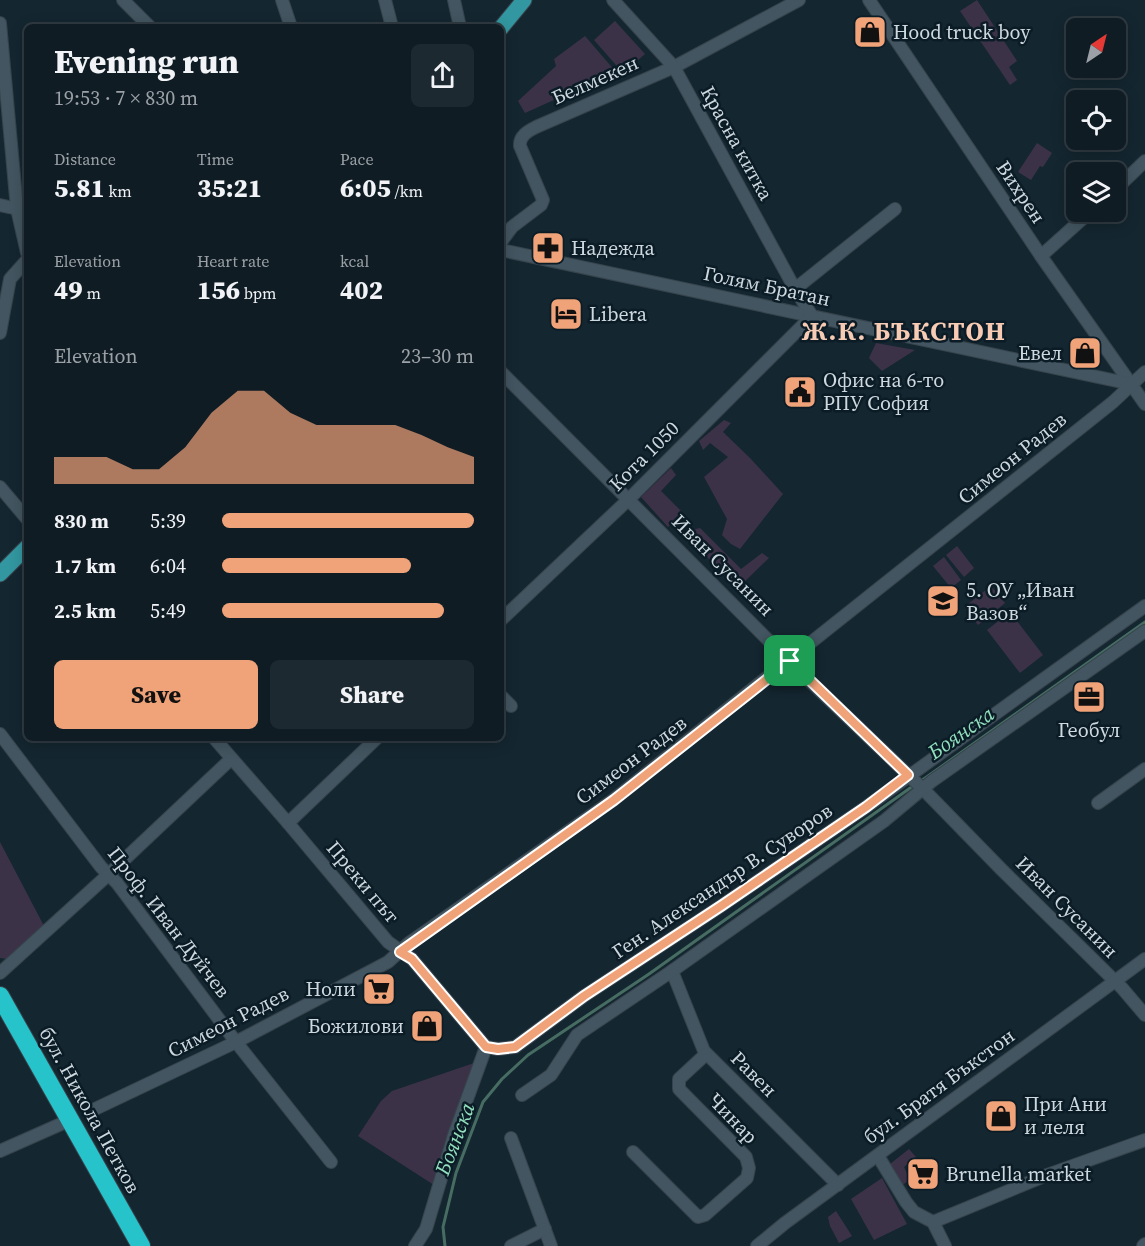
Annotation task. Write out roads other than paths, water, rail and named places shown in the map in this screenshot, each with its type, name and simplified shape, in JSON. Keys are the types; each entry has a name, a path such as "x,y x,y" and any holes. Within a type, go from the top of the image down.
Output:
{"highway":[{"name":"бул. Никола Петков","path":"0,996 141,1246"}],"main road":[{"path":"504,24 524,0"},
{"path":"0,574 24,550"}],"street":[{"path":"123,0 147,24"},
{"path":"282,0 290,24"},
{"path":"385,0 391,24"},
{"path":"454,0 459,24"},
{"name":"Красна китка","path":"613,0 674,67 812,316"},
{"name":"Белмекен","path":"504,238 513,227 535,211 543,200 520,146 519,142 523,136 536,127 674,67 799,0"},
{"name":"Вихрен","path":"869,0 1041,256 1145,404"},
{"path":"0,24 24,227"},
{"path":"1126,179 1145,161"},
{"path":"0,205 22,210"},
{"path":"795,289 895,208"},
{"path":"1041,256 1079,222"},
{"name":"Голям Братан","path":"504,251 1131,384"},
{"path":"0,333 10,279 24,263"},
{"name":"Кота 1050","path":"504,617 629,499 812,316"},
{"name":"Симеон Радев","path":"95,1109 236,1042 388,962 614,800 1113,402 1145,372"},
{"name":"Иван Сусанин","path":"504,375 790,661 923,789 1145,1015"},
{"path":"0,487 24,515"},
{"name":"Ген. Александър В. Суворов","path":"486,1047 498,1049 515,1047 584,996 866,807 1145,606"},
{"path":"522,1095 551,1075 577,1035 884,821 923,789 1145,631"},
{"path":"504,699 511,706"},
{"name":"Проф. Иван Дуйчев","path":"0,734 331,1162"},
{"name":"Преки път","path":"216,741 388,942 412,959 486,1047"},
{"path":"288,823 374,741"},
{"path":"0,973 231,759"},
{"path":"1098,803 1145,769"},
{"name":"бул. Братя Бъкстон","path":"757,1246 1145,958"},
{"name":"Равен","path":"672,970 706,1054 838,1185"},
{"path":"415,1246 426,1229 454,1135 486,1047"},
{"name":"Чинар","path":"633,1152 698,1217 705,1215 747,1178 749,1168 746,1157 678,1089 679,1079 706,1054"},
{"path":"0,1151 70,1120"},
{"path":"511,1138 551,1246"},
{"path":"933,1222 1047,1175 1145,1140"},
{"path":"878,1156 906,1202 914,1212 933,1222 945,1246"},
{"path":"512,1246 545,1229"}],"waterway":[{"name":"Боянска","path":"921,781 1145,622"},
{"name":"Боянска","path":"445,1246 443,1227 456,1173 483,1102 502,1079 528,1055 649,974 913,786"}],"place":[{"name":"Hood truck boy","path":"870,32"},
{"name":"Надежда","path":"548,248"},
{"name":"Libera","path":"566,314"},
{"name":"Евел","path":"1085,353"},
{"name":"Офис на 6-то РПУ София","path":"800,392"},
{"name":"5. ОУ „Иван Вазов“","path":"943,601"},
{"name":"Геобул","path":"1089,697"},
{"name":"Ноли","path":"379,989"},
{"name":"Божилови","path":"427,1026"},
{"name":"При Ани и леля","path":"1001,1116"},
{"name":"Brunella market","path":"923,1174"}],"district":[{"name":"Ж.К. БЪКСТОН","path":"904,331"}]}
